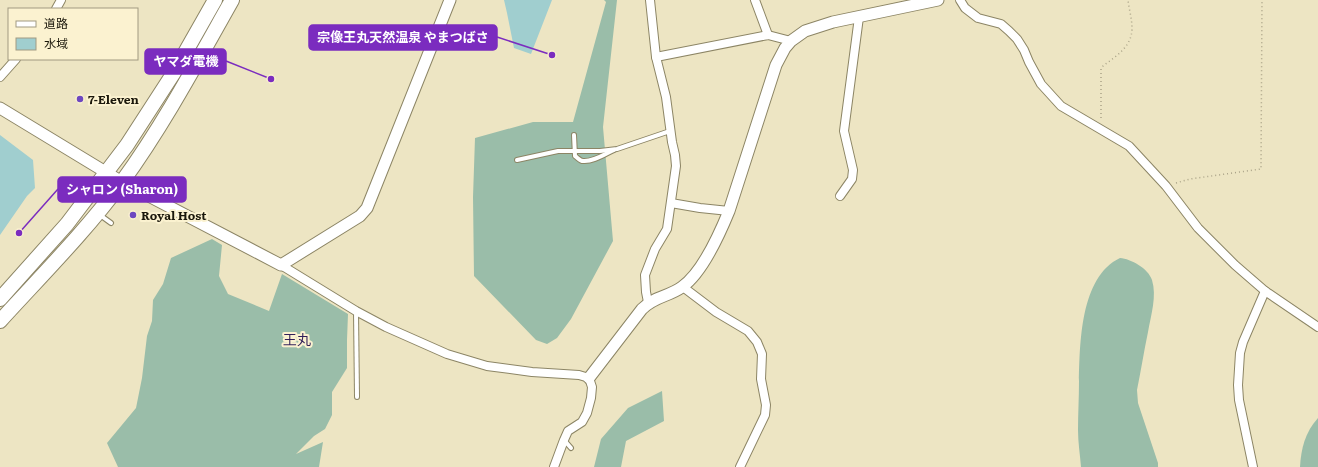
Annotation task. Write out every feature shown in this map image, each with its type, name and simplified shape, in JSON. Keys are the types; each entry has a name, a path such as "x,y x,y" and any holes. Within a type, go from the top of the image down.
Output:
{"highway":[{"path":"0,299 67,224 107,173 173,74 216,0"},
{"path":"0,320 78,236 122,182 164,120 232,0"}],"street":[{"path":"281,265 360,216 367,208 450,0"},
{"path":"648,302 645,276 655,249 667,229 676,166 666,97 656,57 650,0"},
{"path":"755,0 768,35"},
{"path":"589,378 648,302 683,287 700,267 724,224 776,65 785,48 791,41 806,31 833,22 938,0"},
{"path":"960,0 965,8 978,18 1001,24 1017,39 1041,84 1050,96 1061,106 1129,146 1166,186 1198,228 1235,265 1265,291 1318,327"},
{"path":"840,196 852,179 853,170 844,131 859,17"},
{"path":"656,57 768,35 791,41"},
{"path":"0,77 15,60"},
{"path":"0,108 122,182 281,265 356,311 386,327 453,356 487,366 532,372 579,375 589,378"},
{"path":"671,203 729,211"},
{"path":"683,287 716,312 748,331 757,342 762,354 761,379 766,405 765,415 740,467"},
{"path":"1253,467 1239,400 1238,386 1240,353 1243,342 1265,291"},
{"path":"554,467 568,431 582,422 587,413 592,387 589,378"}],"lane":[{"path":"574,135 575,156 584,162 670,131"},
{"path":"517,160 558,151 600,151 617,149"},
{"path":"97,213 111,223"},
{"path":"356,311 357,397"},
{"path":"564,440 571,448"}],"path":[{"path":"1100,128 1101,69 1102,66 1123,50 1130,37 1132,29 1128,0"},
{"path":"1166,186 1190,179 1261,169 1262,0"}],"green space":[{"path":"604,0 617,0 603,127 613,241 571,319 557,338 547,344 536,340 474,276 473,197 475,138 533,122 573,122 606,2"},
{"path":"212,239 222,245 219,276 228,294 269,311 282,274 348,314 347,368 332,392 332,415 325,429 314,436 296,454 323,442 319,467 118,467 107,443 136,408 142,378 147,336 152,321 153,300 163,284 171,258"},
{"path":"1120,258 1129,260 1139,265 1147,272 1152,280 1154,292 1153,306 1137,390 1138,403 1158,467 1081,467 1078,435 1079,381 1080,349 1085,313 1097,280 1107,267"},
{"path":"662,391 664,421 626,441 621,467 594,467 601,439 628,408"},
{"path":"1318,418 1318,467 1300,467 1304,441"}],"water":[{"path":"504,0 552,0 531,54 514,48"},
{"path":"0,135 33,160 35,188 27,196 0,235"}],"place":[{"name":"宗像王丸天然温泉 やまつばさ","path":"552,55"},
{"name":"ヤマダ電機","path":"271,79"},
{"name":"7-Eleven","path":"80,99"},
{"name":"Royal Host","path":"133,215"},
{"name":"シャロン (Sharon)","path":"19,233"}],"district":[{"name":"王丸","path":"297,339"}]}
